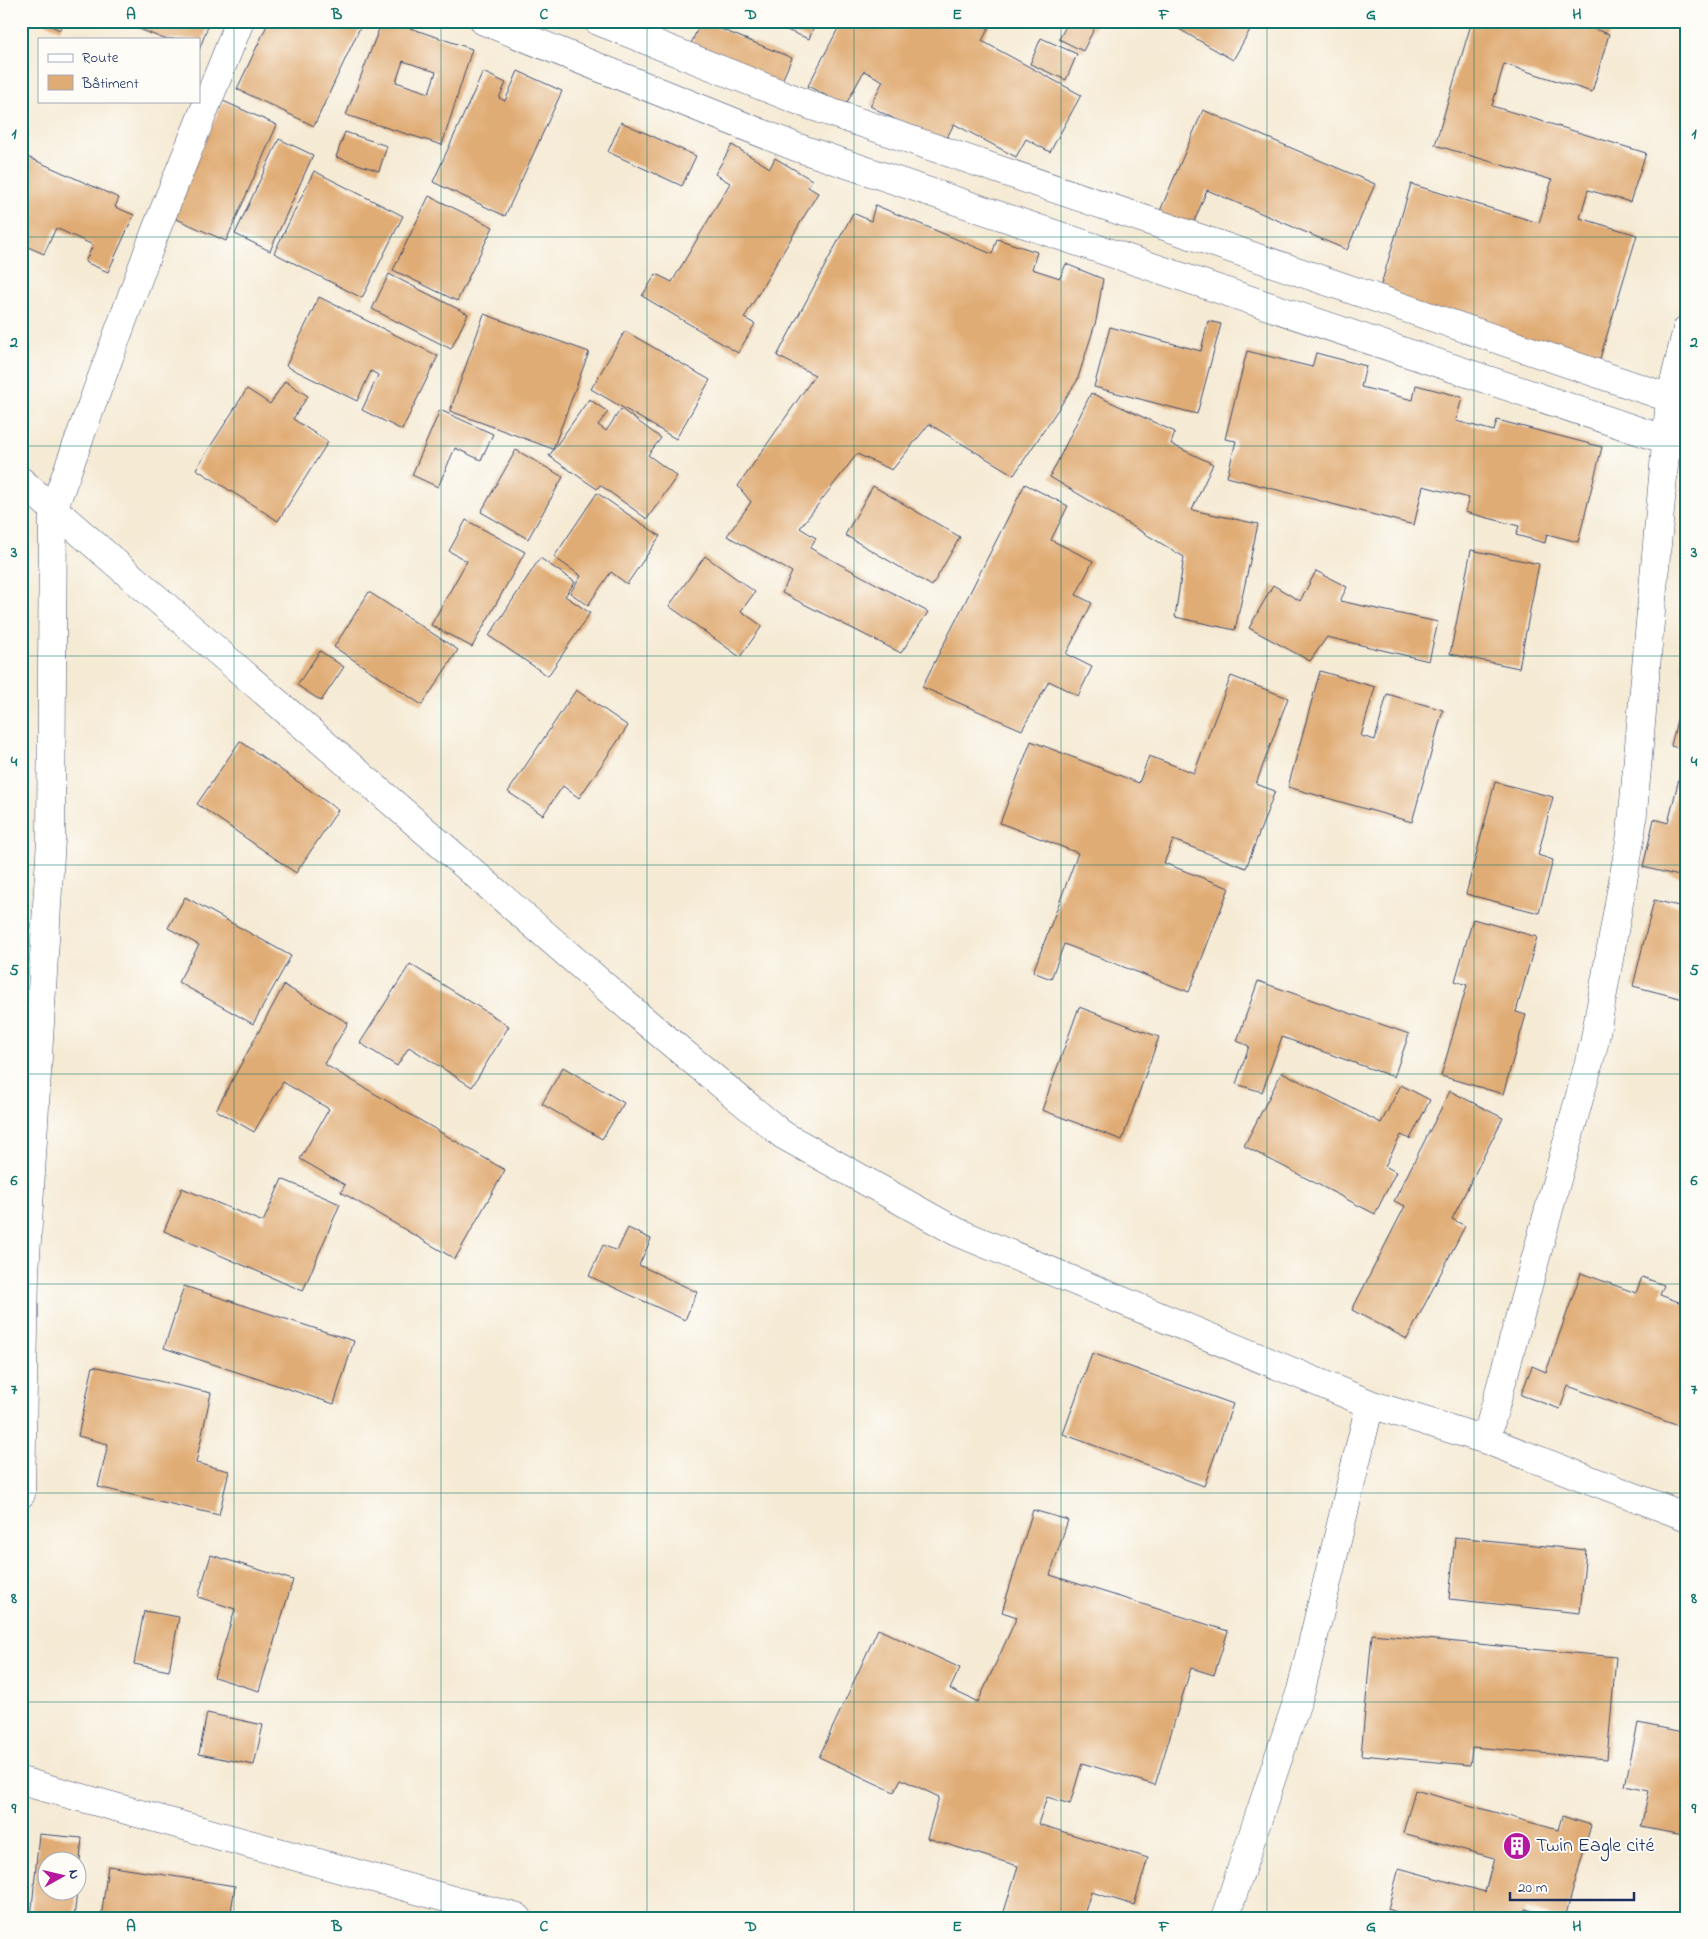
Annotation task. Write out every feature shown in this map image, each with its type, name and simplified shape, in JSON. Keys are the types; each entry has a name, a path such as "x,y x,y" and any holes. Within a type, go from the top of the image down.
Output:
{"street":[{"path":"21,1494 25,1273 51,839 53,510 156,230 240,21"},
{"path":"484,21 796,146 1676,444"},
{"path":"598,21 812,106 1678,401"},
{"path":"1486,1440 1594,1044 1630,844 1676,444 1678,401 1687,329"},
{"path":"21,481 646,1022 783,1135 956,1232 1370,1404 1486,1440 1687,1517"},
{"path":"1225,1918 1300,1690 1370,1404"},
{"path":"21,1781 518,1918"}],"building":[{"path":"40,21 64,21 60,30"},
{"path":"120,21 210,21 200,47 200,38 162,38"},
{"path":"269,21 363,21 314,126 237,89"},
{"path":"382,21 389,21 472,49 442,145 346,115","holes":["403,61 436,72 429,93 396,82"]},
{"path":"701,21 792,58 780,85 690,46"},
{"path":"764,21 816,21 809,39"},
{"path":"842,21 992,21 982,41 1081,95 1050,152 1026,139 1016,157 954,124 943,145 870,106 883,81 864,71 845,106 808,86"},
{"path":"1069,21 1098,21 1083,51 1059,39"},
{"path":"1165,21 1255,21 1233,60"},
{"path":"1472,21 1569,21 1609,34 1592,92 1504,64 1492,106 1646,153 1630,202 1588,190 1580,218 1637,235 1598,365 1377,298 1411,184 1539,223 1552,180 1435,145"},
{"path":"1041,38 1077,54 1066,80 1030,64"},
{"path":"518,71 562,91 505,216 433,182 483,72 506,83 499,98 505,101"},
{"path":"223,101 277,125 226,241 172,217"},
{"path":"1203,110 1375,184 1347,250 1207,190 1190,232 1157,218"},
{"path":"621,122 696,156 682,186 608,152"},
{"path":"345,132 387,146 379,171 336,157"},
{"path":"279,139 313,155 270,251 235,234"},
{"path":"732,145 770,168 775,158 812,180 808,187 818,193 744,318 755,324 738,353 642,296 656,274 672,282 730,183 715,174"},
{"path":"21,154 119,198 115,207 134,215 108,272 85,262 93,245 56,228 44,254 21,244"},
{"path":"314,171 403,216 362,298 274,253"},
{"path":"429,196 493,227 457,301 393,270"},
{"path":"875,205 992,254 997,239 1037,252 1032,269 1060,278 1066,264 1103,279 1096,321 1077,381 1014,475 929,424 892,470 857,454 800,528 816,538 810,548 928,612 901,653 782,593 792,572 727,536 751,502 738,486 815,375 777,356 853,213 871,221"},
{"path":"389,274 468,314 451,349 372,309"},
{"path":"319,297 438,356 402,430 362,410 378,375 371,371 357,401 286,366"},
{"path":"484,314 589,352 553,449 450,411"},
{"path":"1208,321 1221,324 1197,414 1094,387 1110,327 1201,351"},
{"path":"625,331 710,380 676,439 591,389"},
{"path":"1247,351 1312,367 1316,353 1366,366 1361,387 1413,400 1416,385 1462,397 1456,421 1494,431 1497,420 1602,447 1578,542 1547,534 1545,543 1516,535 1519,526 1465,512 1469,498 1423,486 1414,525 1227,477 1236,441 1225,439"},
{"path":"285,381 308,396 293,419 328,442 278,521 196,469 247,389 270,404"},
{"path":"1091,393 1175,432 1171,444 1213,464 1192,510 1258,524 1235,630 1175,617 1184,557 1050,477"},
{"path":"589,399 608,412 598,425 606,431 621,409 661,438 648,455 677,476 647,519 600,485 597,489 549,456"},
{"path":"440,410 493,434 481,460 455,448 438,487 412,475"},
{"path":"516,450 563,477 528,539 481,512"},
{"path":"1025,484 1068,506 1051,540 1093,561 1076,595 1092,603 1066,654 1092,667 1078,696 1049,681 1022,730 922,687"},
{"path":"873,486 960,537 932,586 845,535"},
{"path":"597,493 660,536 627,584 611,572 588,605 570,593 581,576 554,557"},
{"path":"466,520 525,552 472,647 431,625 467,561 449,551"},
{"path":"1471,550 1539,564 1519,668 1450,654"},
{"path":"705,556 755,592 741,611 762,626 740,657 669,606"},
{"path":"540,558 575,582 565,596 590,613 548,676 489,636"},
{"path":"1316,571 1347,587 1340,601 1438,622 1429,661 1327,637 1310,661 1249,628 1273,585 1300,601"},
{"path":"369,592 458,650 422,705 334,647"},
{"path":"1687,645 1687,668 1682,667"},
{"path":"320,651 344,667 321,701 297,685"},
{"path":"1320,671 1375,687 1361,736 1375,740 1387,694 1443,710 1412,822 1288,787"},
{"path":"1231,676 1288,698 1256,784 1275,791 1246,868 1173,840 1164,863 1229,888 1189,992 1064,944 1051,979 1033,972 1078,853 1000,823 1031,741 1139,783 1149,756 1194,773"},
{"path":"576,690 628,726 579,798 563,786 543,815 508,792"},
{"path":"1682,698 1687,699 1687,878 1643,867 1654,819 1668,823 1686,750 1671,746"},
{"path":"240,741 338,810 296,873 197,804"},
{"path":"1495,782 1553,797 1538,855 1553,860 1539,913 1466,894"},
{"path":"185,897 291,956 253,1024 178,982 199,945 168,928"},
{"path":"1654,900 1687,908 1687,1000 1633,986"},
{"path":"1473,919 1537,937 1516,1012 1526,1015 1503,1094 1441,1076 1467,985 1455,981"},
{"path":"410,964 509,1026 472,1087 409,1047 397,1066 360,1043"},
{"path":"1258,981 1409,1034 1394,1077 1282,1037 1262,1092 1236,1084 1249,1046 1237,1041"},
{"path":"284,985 348,1023 324,1064 505,1170 455,1259 341,1192 345,1185 300,1159 329,1109 283,1082 254,1132 216,1110"},
{"path":"1079,1007 1159,1037 1122,1140 1042,1110"},
{"path":"563,1067 624,1103 602,1139 542,1104"},
{"path":"1282,1072 1381,1123 1401,1085 1430,1100 1410,1139 1401,1135 1385,1166 1396,1172 1375,1214 1244,1146"},
{"path":"1450,1091 1503,1118 1452,1219 1465,1226 1407,1339 1352,1310 1405,1206 1394,1201"},
{"path":"282,1179 340,1204 303,1291 164,1231 182,1188 263,1222"},
{"path":"628,1228 651,1239 639,1265 697,1292 685,1320 589,1276 603,1245 617,1251"},
{"path":"1581,1273 1636,1293 1642,1277 1664,1285 1660,1295 1687,1305 1687,1429 1568,1386 1560,1409 1521,1395 1532,1366 1546,1372"},
{"path":"184,1286 354,1341 334,1404 164,1348"},
{"path":"1092,1353 1233,1404 1204,1486 1063,1434"},
{"path":"93,1366 211,1393 196,1463 229,1471 219,1515 98,1487 108,1444 78,1436"},
{"path":"1033,1510 1068,1520 1050,1575 1228,1631 1214,1675 1191,1668 1155,1785 1082,1763 1070,1804 1047,1797 1038,1824 1148,1858 1134,1905 1091,1892 1083,1918 1002,1918 1018,1866 927,1838 939,1797 901,1779 894,1792 819,1757 878,1629 960,1668 950,1689 978,1702 1017,1617 1002,1612"},
{"path":"1455,1537 1586,1550 1580,1613 1449,1599"},
{"path":"211,1555 293,1580 259,1691 214,1677 235,1609 198,1597"},
{"path":"144,1611 179,1617 169,1671 134,1664"},
{"path":"1372,1634 1616,1657 1607,1759 1472,1747 1470,1765 1361,1755"},
{"path":"207,1713 263,1725 254,1765 199,1754"},
{"path":"1638,1723 1687,1733 1687,1836 1641,1827 1649,1791 1625,1786"},
{"name":"Twin Eagle cité","path":"1415,1790 1558,1830 1562,1816 1591,1825 1565,1918 1556,1918 1526,1909 1523,1918 1414,1918 1388,1909 1399,1868 1485,1892 1494,1858 1403,1833"},
{"path":"39,1834 82,1838 81,1852 38,1852 38,1902 76,1902 74,1918 31,1918"},
{"path":"108,1866 235,1886 230,1918 101,1918"}],"place":[{"name":"Twin Eagle cité","path":"1517,1846"}]}
